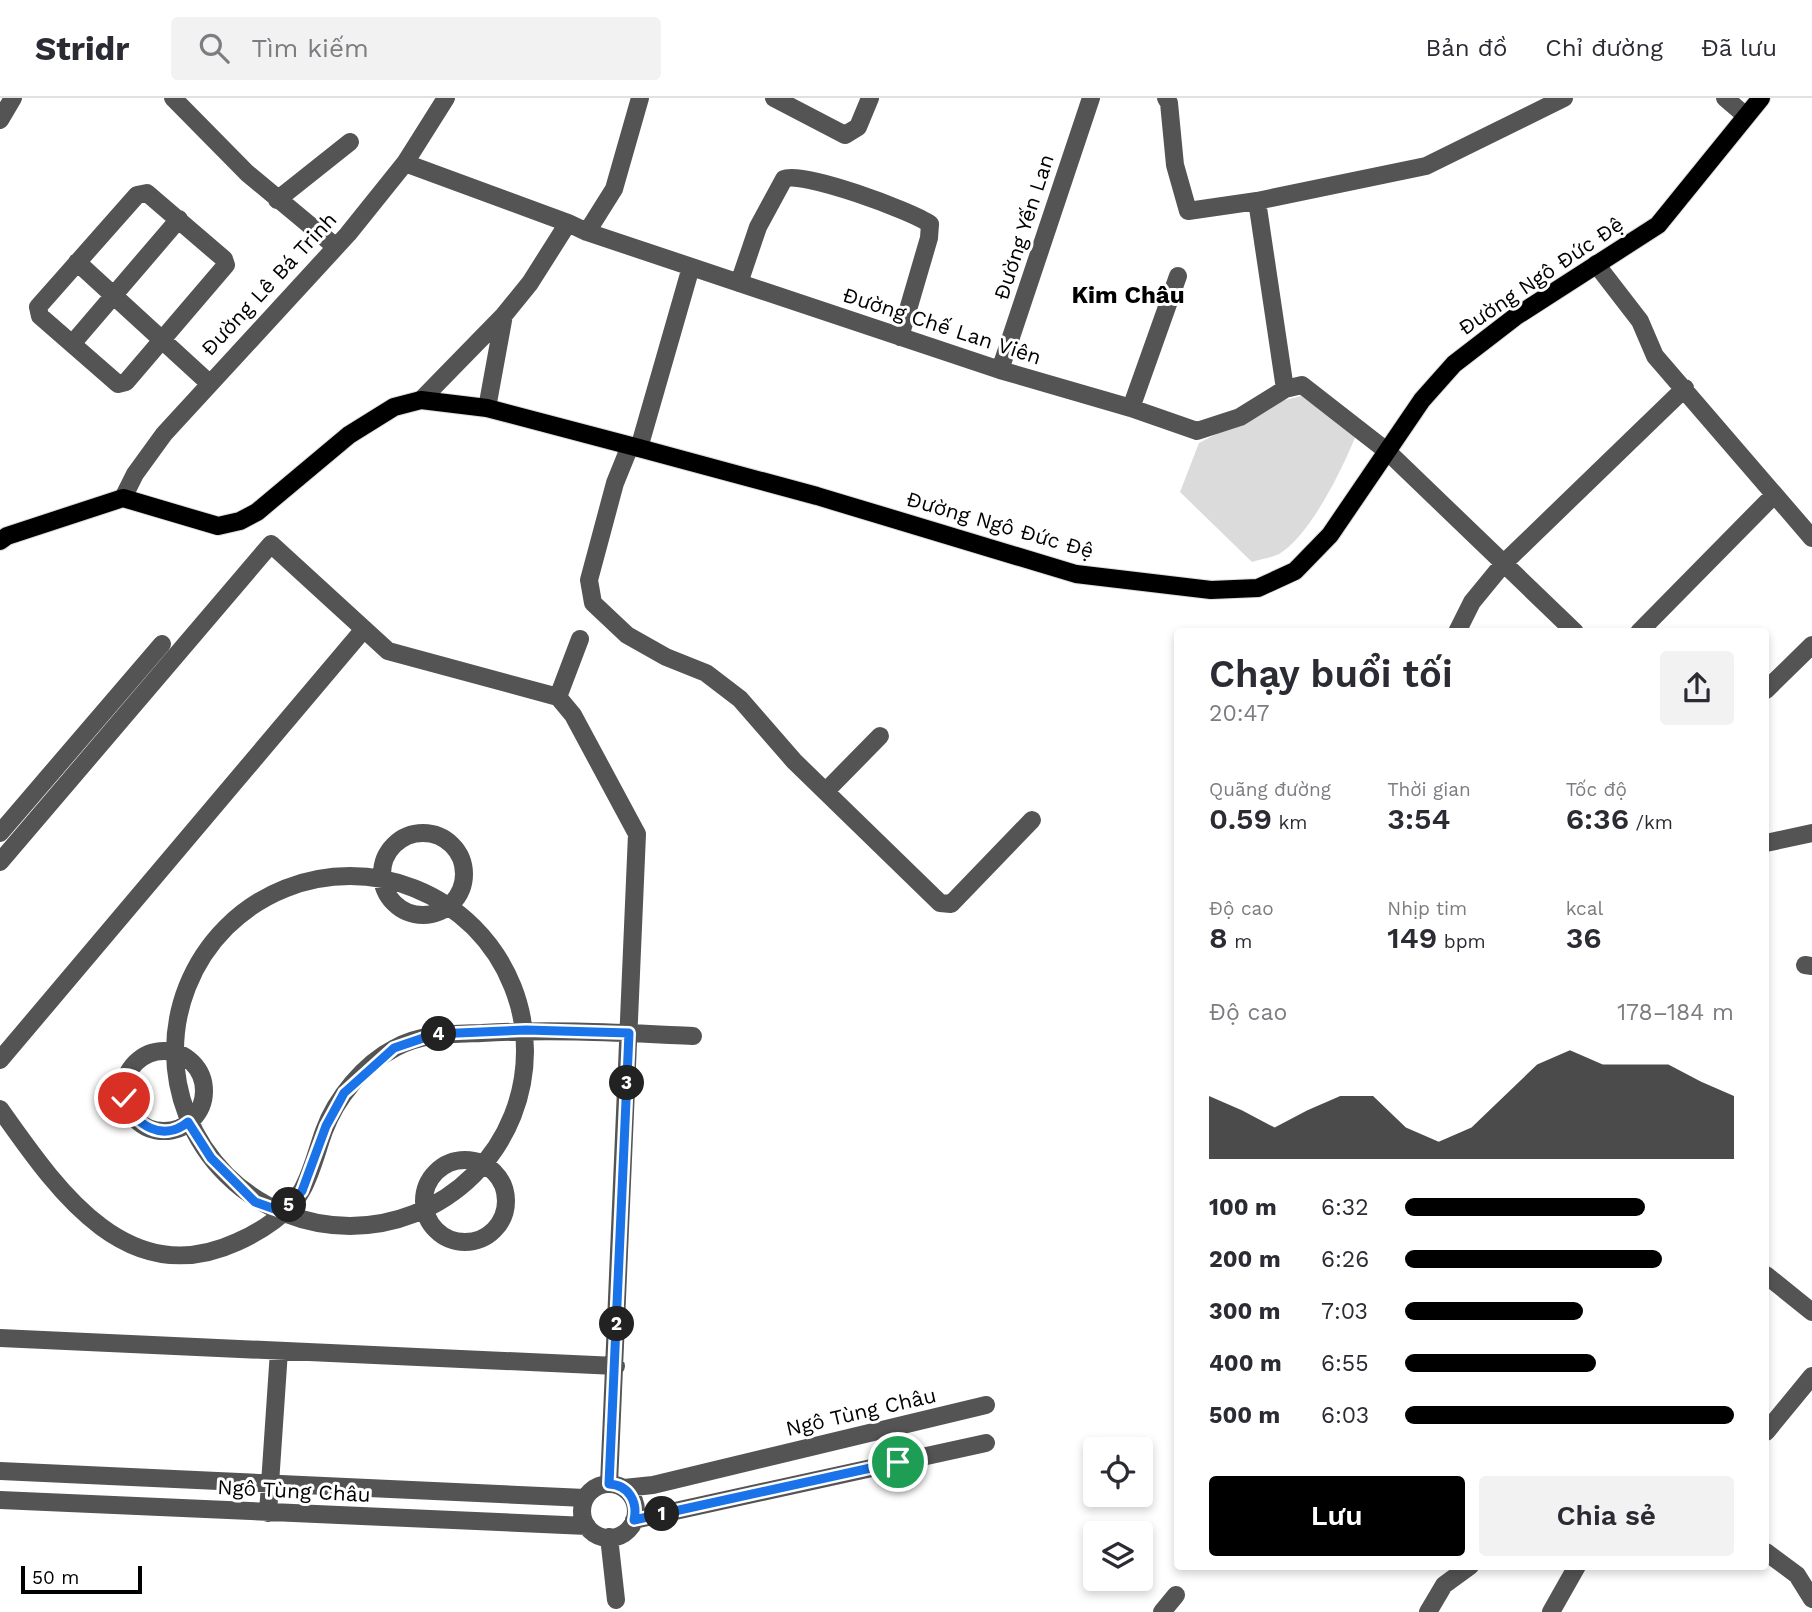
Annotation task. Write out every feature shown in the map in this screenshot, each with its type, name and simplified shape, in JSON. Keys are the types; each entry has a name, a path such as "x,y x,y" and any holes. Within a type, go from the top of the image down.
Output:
{"main road":[{"name":"Đường Ngô Đức Đệ","path":"123,498 218,526 240,521 257,512 349,435 394,407 421,400 487,408 635,447 817,496 1076,574 1212,590 1258,589 1295,571 1330,535 1422,401 1454,364 1515,317 1658,225 1761,98"},
{"path":"2,536 123,498"}],"street":[{"path":"0,119 13,98"},
{"name":"Đường Lê Bá Trinh","path":"123,498 135,474 164,433 336,247 405,163 446,98"},
{"path":"587,232 614,189 640,98"},
{"path":"774,98 845,135 858,127 870,98"},
{"name":"Đường Yến Lan","path":"1000,370 1091,98"},
{"path":"1166,98 1169,103 1175,166 1188,211 1257,201 1426,166 1564,98"},
{"path":"1725,98 1746,116"},
{"path":"185,102 277,200 336,247"},
{"path":"277,200 350,142"},
{"name":"Đường Chế Lan Viên","path":"405,163 587,232 1000,370 1197,430 1240,417 1286,389"},
{"path":"739,283 758,227 783,179 793,176 816,180 930,224 929,238 900,337"},
{"path":"137,195 151,195 224,259 226,265 126,382 120,384 37,312 37,307 77,262 137,195"},
{"path":"1257,201 1286,389 1302,384 1388,452 1572,628"},
{"path":"72,344 178,219"},
{"path":"421,400 504,316 530,283 568,223"},
{"path":"77,262 209,383"},
{"path":"1596,264 1640,321 1655,356 1812,538"},
{"path":"691,267 635,447 615,484 589,580 593,603 606,618 640,644 717,680 740,699 794,761 909,876 934,899 946,905 1032,820"},
{"path":"1131,408 1178,276"},
{"path":"487,408 504,316"},
{"path":"1459,628 1472,602 1504,564 1685,388"},
{"path":"1643,628 1774,495"},
{"path":"0,862 271,544 388,651 558,697 573,715 637,834 616,1366 616,1486"},
{"path":"0,1060 364,629"},
{"path":"558,697 580,639"},
{"path":"0,833 162,643"},
{"path":"1769,687 1812,645"},
{"path":"826,791 880,736"},
{"path":"382,875 386,856 394,845 405,837 432,833 445,838 455,847 465,872 463,886 450,906"},
{"path":"1769,843 1812,834"},
{"path":"382,875 450,906 466,917 505,964 526,1030 526,1085 508,1134 484,1164 426,1213 367,1226 314,1223 255,1202 211,1158 188,1122 182,1104 174,1053 180,1001 205,949 245,908 297,883 382,875"},
{"path":"0,1109 58,1186 111,1237 145,1251 205,1255 252,1236 283,1212 302,1191 326,1126 344,1093 394,1048 435,1034 526,1030 693,1037"},
{"path":"174,1053 147,1055 136,1063 124,1086 124,1098 136,1120 146,1127 159,1131 171,1130 188,1122"},
{"path":"458,1160 472,1160 484,1164 495,1172 503,1184 505,1212 499,1224 489,1234 476,1240 462,1242 449,1239 437,1231 426,1213 424,1195 436,1172 458,1160"},
{"path":"1769,1277 1812,1312"},
{"path":"0,1338 616,1366"},
{"path":"268,1513 279,1351"},
{"path":"1769,1428 1812,1376"},
{"name":"Ngô Tùng Châu","path":"616,1486 653,1485 986,1405"},
{"path":"634,1520 634,1502 616,1486 598,1486 585,1497 582,1515 587,1526 597,1535 609,1537 622,1534 634,1520 986,1443"},
{"name":"Ngô Tùng Châu","path":"0,1471 585,1497"},
{"name":"Ngô Tùng Châu","path":"0,1500 587,1526"},
{"path":"609,1537 616,1600"},
{"path":"1769,1554 1797,1575 1812,1599"},
{"path":"1428,1612 1444,1585 1465,1570"},
{"path":"1551,1612 1575,1570"},
{"path":"1162,1612 1176,1595"}],"shaded area":[{"path":"1301,396 1356,435 1324,500 1302,532 1279,554 1252,562 1180,492 1199,443 1281,401"}],"district":[{"name":"Kim Châu","path":"1128,295"}],"route":[{"path":"124,1098 128,1110 146,1127 159,1131 171,1130 188,1122 211,1158 255,1202 283,1212 302,1191 326,1126 344,1093 394,1048 435,1034 526,1030 629,1033 609,1484 624,1488 630,1494 636,1511 634,1520 898,1462"}]}
